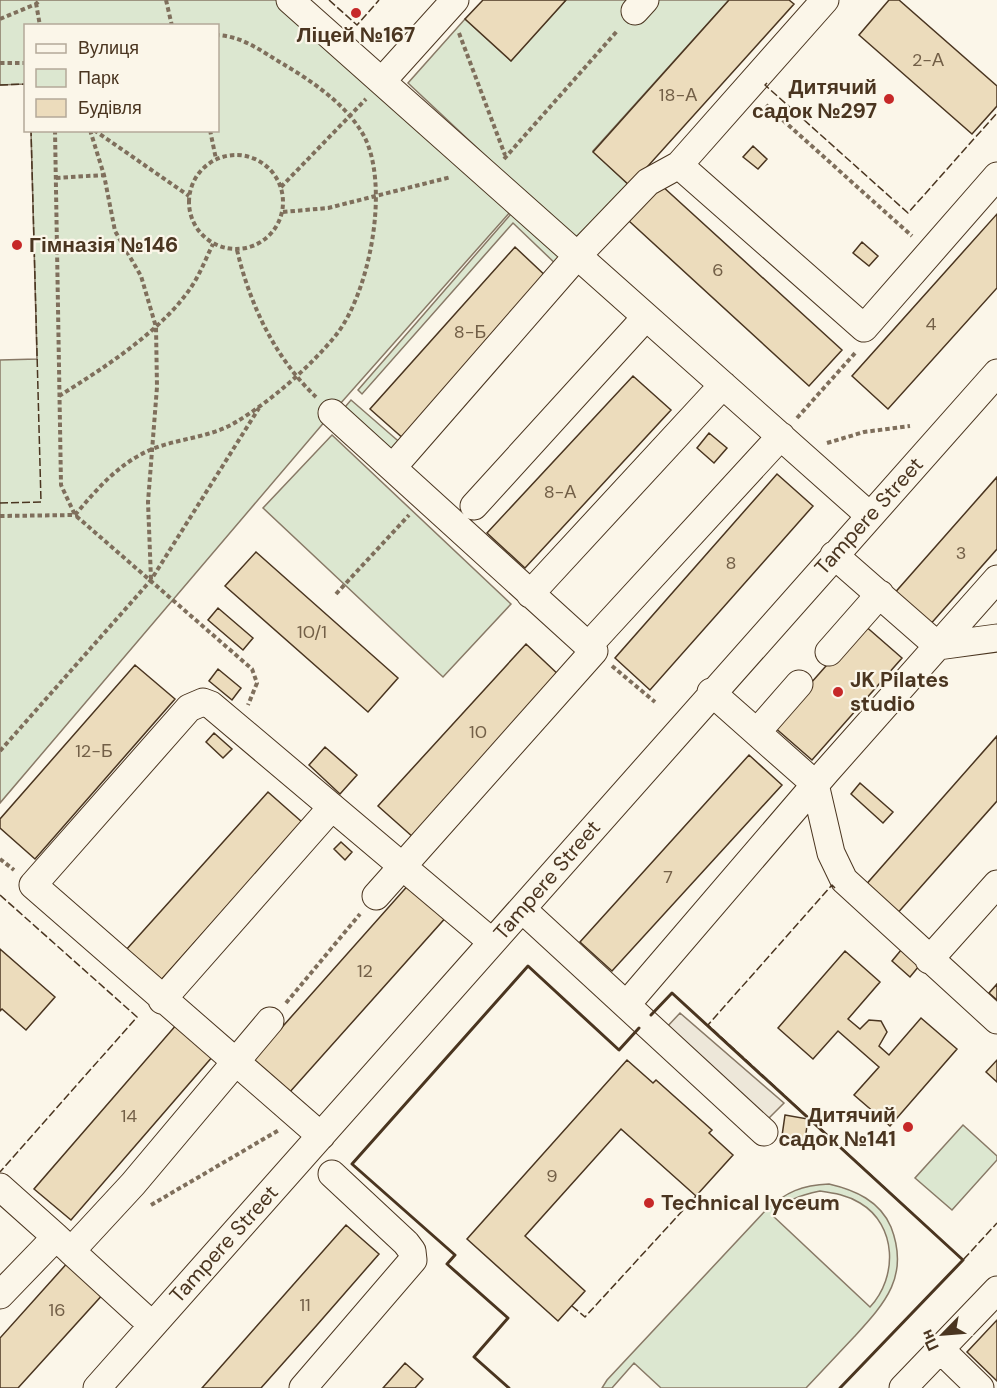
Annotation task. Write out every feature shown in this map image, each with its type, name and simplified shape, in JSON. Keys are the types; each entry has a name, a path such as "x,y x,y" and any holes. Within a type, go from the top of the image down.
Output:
{"street":[{"path":"290,0 382,81 496,168 577,256 869,515"},
{"path":"393,467 577,256 648,182 679,165 825,0"},
{"path":"382,81 452,3"},
{"path":"679,165 864,328 997,177"},
{"path":"474,506 646,317"},
{"name":"Tampere Street","path":"103,1386 152,1325 522,909 711,692 997,373"},
{"path":"530,594 723,385"},
{"path":"332,413 591,648"},
{"path":"376,896 591,648 781,436"},
{"path":"834,555 938,646 997,638"},
{"path":"627,1004 815,784 997,579"},
{"path":"829,652 880,594"},
{"path":"757,732 799,684"},
{"path":"711,692 815,784 831,853 844,880 997,1020"},
{"path":"321,1136 162,1000 33,885 189,708 203,702 211,705 492,942"},
{"path":"162,1000 332,807"},
{"path":"929,960 997,884"},
{"path":"522,909 764,1132"},
{"path":"0,1295 64,1244 133,1184 270,1022"},
{"path":"303,1388 413,1260 412,1251 406,1243 332,1174"},
{"path":"0,1187 152,1325"},
{"path":"903,1388 997,1290"},
{"path":"940,1350 980,1388"}],"path":[{"path":"166,0 172,24"},
{"path":"0,19 38,2 40,24"},
{"path":"452,3 496,168"},
{"path":"283,212 328,208 496,168 640,6"},
{"path":"0,516 75,514 112,473 150,450 197,438 236,422 294,377 337,334 363,283 376,222 374,168 368,147 350,115 298,73 236,36 219,35"},
{"path":"0,63 24,63"},
{"path":"281,187 382,81"},
{"path":"747,87 930,253"},
{"path":"55,132 61,485 75,514 257,676 255,690 237,727"},
{"path":"93,132 115,231 141,276 156,327 157,387 150,450 148,502 151,580"},
{"path":"95,132 189,196"},
{"path":"210,132 216,159"},
{"path":"232,155 247,156 262,162 274,173 281,187 283,212 277,227 267,239 253,247 237,250 213,244 194,224 189,196 193,181 203,168 216,159 232,155"},
{"path":"56,178 104,176"},
{"path":"59,396 105,368 156,327 195,282 213,244"},
{"path":"237,250 244,281 260,319 294,377 332,413"},
{"path":"781,436 854,356 864,328"},
{"path":"0,751 151,580 261,404"},
{"path":"802,455 834,440 864,432 910,426"},
{"path":"336,594 425,496"},
{"path":"591,648 655,702"},
{"path":"270,1022 376,896"},
{"path":"142,1209 285,1127"}],"green space":[{"path":"0,0 292,0 518,203 332,413 0,803 0,360 37,359 31,132 219,132 219,24 24,24 24,84 0,85"},
{"path":"566,0 729,0 593,151 630,186 574,239 408,83 465,19 511,61"},
{"path":"517,207 567,255 560,268 513,223 362,394 358,390"},
{"path":"351,400 404,446 392,459 340,413"},
{"path":"332,435 511,604 443,677 263,508"},
{"path":"963,1125 997,1156 997,1160 952,1210 915,1178"},
{"path":"829,1184 857,1193 880,1210 891,1227 898,1260 891,1288 876,1312 806,1388 661,1388 634,1363 612,1388 602,1388 766,1210 780,1198 802,1188","holes":["820,1191 845,1196 860,1203 881,1224 887,1238 889,1267 879,1295 870,1307 772,1215 782,1205"]}],"shaded area":[{"path":"680,1013 784,1103 767,1120 665,1029"}],"building":[{"path":"483,0 566,0 511,61 465,19"},
{"path":"729,0 789,0 794,4 630,186 593,152"},
{"path":"889,0 899,0 997,86 997,106 972,134 859,35"},
{"path":"753,146 767,159 758,169 743,157"},
{"path":"661,185 842,350 809,386 629,221"},
{"path":"997,214 997,288 888,409 852,376"},
{"path":"862,242 878,256 869,266 853,253"},
{"path":"515,247 549,279 405,440 370,409"},
{"path":"633,376 671,410 525,568 487,533"},
{"path":"709,433 727,448 714,463 697,448"},
{"path":"777,474 813,506 650,690 615,658"},
{"path":"997,477 997,549 928,627 892,596"},
{"path":"256,552 398,678 368,712 225,586"},
{"path":"218,608 253,638 243,650 208,620"},
{"name":"JK Pilates studio","path":"863,624 902,658 812,760 773,726"},
{"path":"526,644 561,677 414,838 378,806"},
{"path":"135,665 175,699 35,859 0,828 0,819"},
{"path":"218,669 241,688 232,700 209,681"},
{"path":"214,733 232,749 223,758 206,742"},
{"path":"997,736 997,801 895,916 863,888"},
{"path":"325,747 357,775 340,794 309,765"},
{"path":"749,755 782,785 612,971 580,942"},
{"path":"860,783 893,812 883,823 851,794"},
{"path":"268,792 302,822 160,981 126,950"},
{"path":"341,842 352,852 345,860 334,849"},
{"path":"411,882 448,915 289,1093 252,1061"},
{"path":"0,949 55,997 26,1030 2,1009 0,1011"},
{"path":"901,950 919,966 910,977 892,961"},
{"path":"845,951 880,982 848,1019 860,1029 869,1020 881,1021 887,1032 879,1046 889,1055 921,1018 957,1049 890,1126 854,1095 879,1067 838,1031 813,1059 778,1028"},
{"path":"997,984 997,1000 989,993"},
{"path":"177,1024 213,1056 71,1220 34,1189"},
{"path":"627,1060 653,1083 656,1080 712,1130 709,1133 733,1155 696,1196 621,1129 525,1236 585,1291 558,1321 467,1239"},
{"path":"997,1060 997,1082 986,1072"},
{"path":"785,1115 808,1119 805,1140 782,1136"},
{"path":"346,1225 379,1254 317,1325 261,1388 202,1388"},
{"path":"70,1260 105,1292 18,1388 0,1388 0,1338"},
{"path":"997,1320 997,1381 967,1352"},
{"path":"405,1363 423,1379 415,1388 383,1388"}],"fence":[{"path":"329,0 357,25 379,0"},
{"path":"767,83 765,85 908,213 997,113"},
{"path":"0,85 24,84"},
{"path":"0,503 41,502 31,132"},
{"path":"835,888 832,885 708,1025 963,1260 997,1223"},
{"path":"0,895 137,1017 0,1172"},
{"path":"572,1306 585,1317 696,1196"}],"wall":[{"path":"509,1388 474,1357 508,1318 447,1264 455,1255 352,1164 528,966 619,1050 639,1028"},
{"path":"651,1015 672,993 963,1260 840,1388"}],"place":[{"name":"Ліцей №167","path":"356,13"},
{"name":"Дитячий садок №297","path":"889,99"},
{"name":"Гімназія №146","path":"17,245"},
{"name":"JK Pilates studio","path":"838,692"},
{"name":"Дитячий садок №141","path":"908,1127"},
{"name":"Technical lyceum","path":"649,1203"}]}
